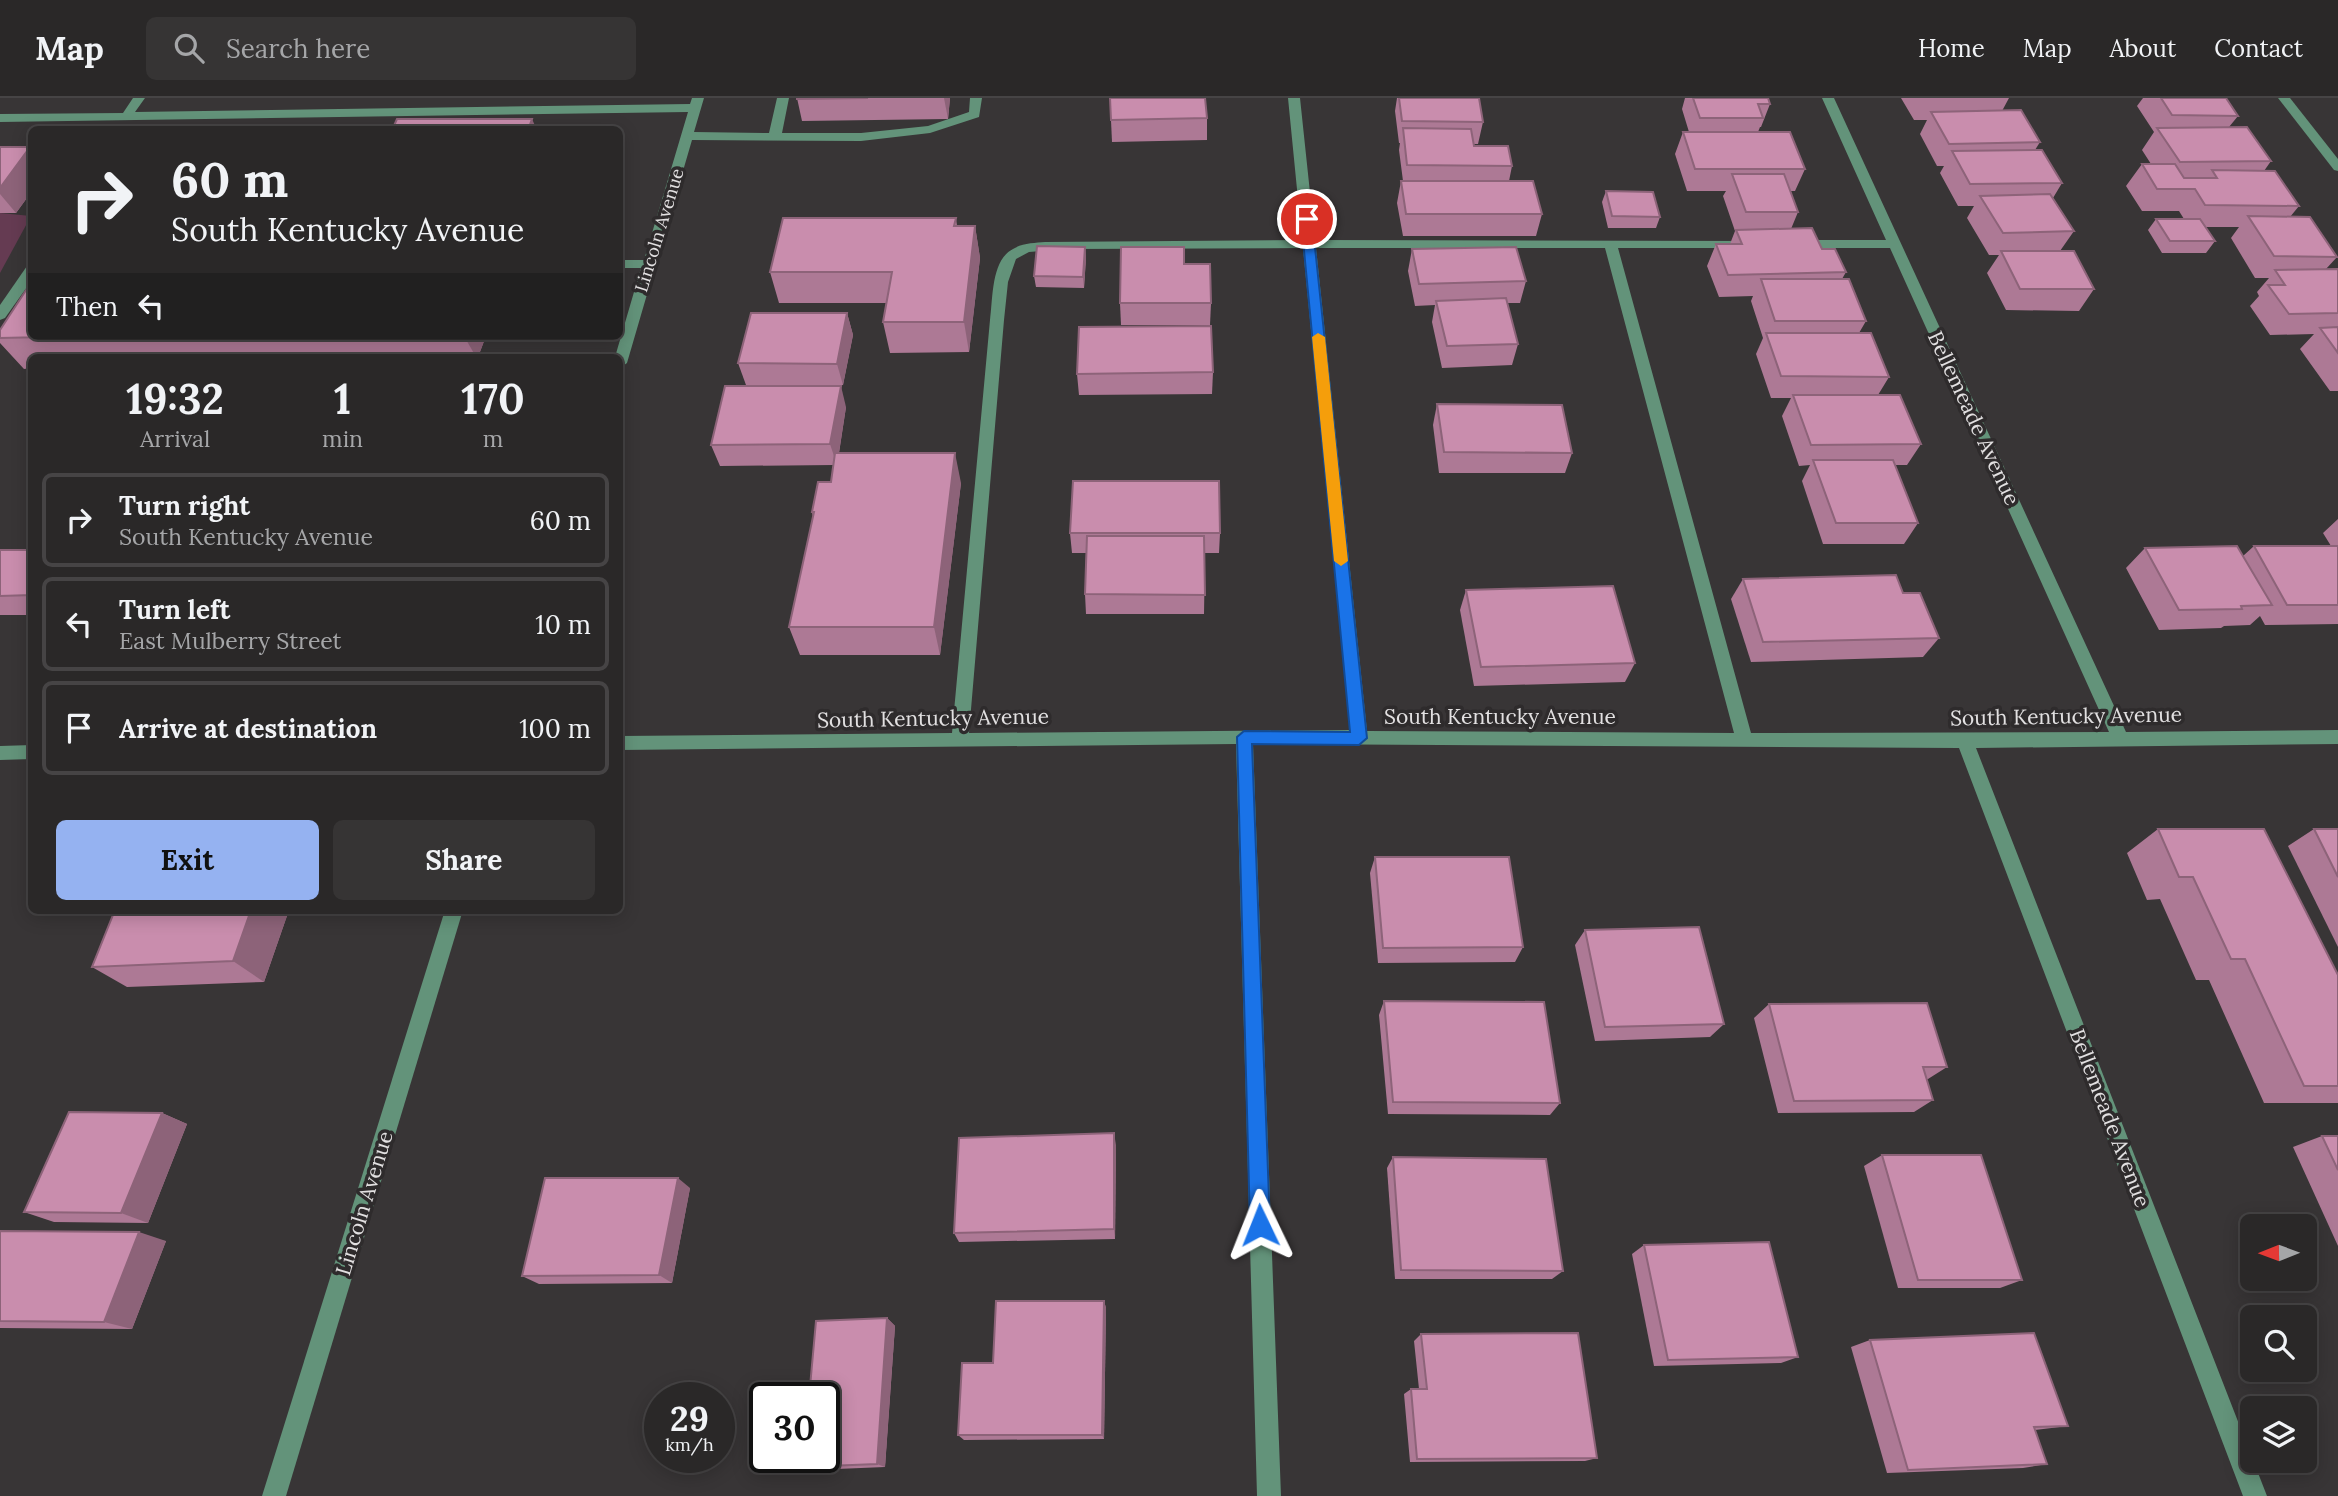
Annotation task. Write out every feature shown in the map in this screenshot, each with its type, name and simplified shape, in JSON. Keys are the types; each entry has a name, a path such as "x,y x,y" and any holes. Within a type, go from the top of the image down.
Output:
{"street":[{"path":"125,126 139,98"},
{"path":"775,135 783,98"},
{"path":"687,136 861,136 930,129 975,114 976,98"},
{"path":"1294,98 1359,738"},
{"name":"Bellemeade Avenue","path":"1828,98 2120,737"},
{"path":"2284,98 2338,167"},
{"path":"0,118 697,103"},
{"name":"Lincoln Avenue","path":"623,354 697,103"},
{"path":"960,740 997,320 1004,272 1010,258 1017,251 1030,248 1309,243 1759,244"},
{"path":"1610,244 1744,740"},
{"path":"1786,244 1895,244"},
{"path":"623,264 649,264"},
{"path":"0,316 28,275"},
{"path":"1244,737 1269,1496"},
{"name":"South Kentucky Avenue","path":"623,743 1244,737 1965,741 2120,737 2338,737"},
{"name":"Bellemeade Avenue","path":"1965,741 2255,1496"},
{"path":"0,753 28,752"},
{"name":"Lincoln Avenue","path":"274,1496 453,914"}],"shaded area":[{"path":"0,213 28,216 28,222 0,273"}],"building":[{"path":"797,98 868,98 797,99"},
{"path":"1110,98 1205,98 1207,118 1111,120"},
{"path":"1399,98 1479,98 1483,122 1402,121"},
{"path":"1693,98 1768,98 1770,104 1758,104 1763,118 1700,118"},
{"path":"2161,98 2226,98 2238,116 2172,115"},
{"path":"2021,110 2040,142 1949,144 1931,112"},
{"path":"397,119 532,119 529,126 394,126"},
{"path":"2247,127 2271,161 2180,162 2157,128"},
{"path":"1403,128 1471,129 1474,146 1508,146 1512,166 1407,165"},
{"path":"1683,132 1790,132 1805,169 1695,169"},
{"path":"0,147 28,147 28,150 0,188"},
{"path":"2042,150 2062,183 1970,184 1952,151"},
{"path":"2142,164 2175,164 2184,178 2217,178 2212,170 2275,171 2299,206 2205,205 2195,189 2157,189"},
{"path":"1732,174 1784,174 1798,212 1746,212"},
{"path":"1401,181 1533,181 1542,214 1406,214"},
{"path":"1606,191 1653,192 1660,217 1612,216"},
{"path":"2050,194 2074,231 2003,233 1980,196"},
{"path":"2248,216 2310,217 2337,257 2274,256"},
{"path":"783,218 956,218 954,226 975,226 964,322 883,322 892,272 770,272"},
{"path":"2156,219 2200,219 2215,241 2170,241"},
{"path":"1812,228 1822,249 1835,249 1846,272 1728,275 1716,244 1742,244 1736,230"},
{"path":"1037,246 1085,247 1083,277 1034,276"},
{"path":"1121,247 1184,247 1184,264 1210,264 1211,303 1120,303"},
{"path":"1516,247 1526,281 1419,284 1412,249"},
{"path":"2001,251 2074,251 2094,289 2020,289"},
{"path":"2338,269 2338,313 2289,314 2268,285 2285,285 2275,270"},
{"path":"1761,279 1849,279 1866,321 1775,321"},
{"path":"28,287 28,337 0,338 0,330"},
{"path":"1506,298 1518,344 1447,346 1436,301"},
{"path":"751,313 847,313 837,364 738,363"},
{"path":"1211,326 1213,372 1077,374 1079,327"},
{"path":"2338,327 2338,353 2320,328"},
{"path":"1766,333 1871,333 1889,377 1781,376"},
{"path":"725,386 841,386 830,444 711,445"},
{"path":"1793,395 1900,395 1921,444 1811,445"},
{"path":"1437,404 1562,405 1572,453 1444,452"},
{"path":"835,453 955,453 934,627 789,627 818,482 831,482"},
{"path":"1813,460 1893,460 1918,523 1836,523"},
{"path":"1073,481 1219,481 1220,533 1070,533"},
{"path":"1087,536 1204,536 1205,595 1085,594"},
{"path":"2237,546 2272,605 2241,606 2242,609 2179,610 2145,548"},
{"path":"2254,546 2338,546 2338,605 2287,605"},
{"path":"0,550 28,550 28,595 0,596"},
{"path":"1896,575 1903,593 1920,593 1939,638 1763,642 1743,579"},
{"path":"1613,586 1635,663 1481,667 1466,590"},
{"path":"2158,829 2264,829 2338,975 2338,1086 2304,1086 2245,959 2231,959 2193,877 2179,877"},
{"path":"2314,829 2338,829 2338,877"},
{"path":"1375,857 1509,857 1523,947 1383,948"},
{"path":"113,914 250,914 233,961 92,967"},
{"path":"1699,927 1724,1024 1605,1027 1585,930"},
{"path":"1384,1001 1544,1002 1560,1103 1393,1102"},
{"path":"1927,1003 1947,1067 1923,1067 1933,1100 1794,1101 1769,1004"},
{"path":"69,1112 162,1113 121,1213 24,1212"},
{"path":"1114,1133 1114,1229 954,1233 959,1138"},
{"path":"2322,1136 2338,1136 2338,1170"},
{"path":"1882,1155 1981,1155 2022,1280 1918,1280"},
{"path":"1393,1157 1546,1159 1563,1271 1401,1270"},
{"path":"545,1178 678,1178 659,1275 522,1276"},
{"path":"0,1231 139,1232 104,1322 0,1321"},
{"path":"1769,1242 1798,1357 1668,1360 1644,1245"},
{"path":"996,1301 1104,1301 1102,1435 958,1435 962,1363 993,1363"},
{"path":"887,1318 877,1464 840,1465 840,1382 810,1382 816,1321"},
{"path":"1578,1333 1597,1458 1417,1459 1411,1389 1427,1389 1421,1334"},
{"path":"2034,1333 2068,1426 2034,1427 2047,1464 1908,1470 1870,1340"}],"slow traffic":[{"path":"1318,337 1341,561"}],"route":[{"path":"1260,1225 1244,737 1359,738 1307,219"}]}
